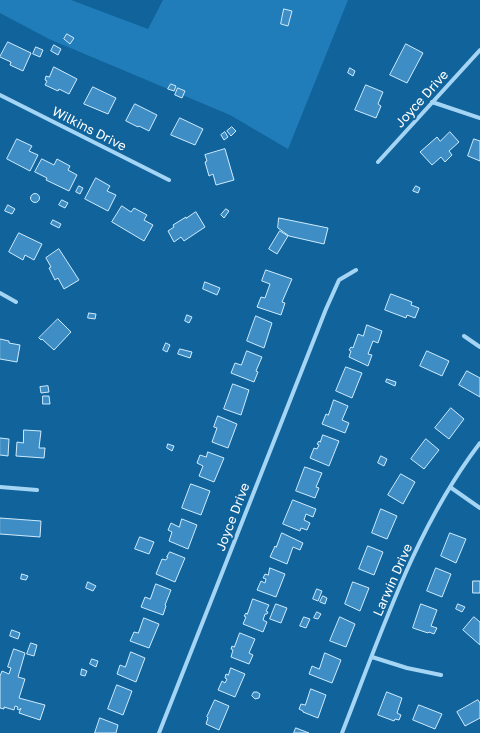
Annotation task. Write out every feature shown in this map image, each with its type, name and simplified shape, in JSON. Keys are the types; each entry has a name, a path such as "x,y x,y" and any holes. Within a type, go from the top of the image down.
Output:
{"street":[{"name":"Joyce Drive","path":"378,162 480,50"},
{"name":"Wilkins Drive","path":"0,95 168,180"},
{"path":"432,102 480,118"},
{"name":"Joyce Drive","path":"159,733 326,309 340,280 356,270"},
{"path":"0,293 16,302"},
{"path":"464,336 480,347"},
{"name":"Larwin Drive","path":"342,733 401,585 415,554 450,487 462,467 480,443"},
{"path":"0,487 37,490"},
{"path":"450,487 480,508"},
{"path":"372,657 407,668 441,675"}],"shaded area":[{"path":"0,0 71,0 148,29 163,0 348,0 288,149 230,115 49,39 0,13"}],"building":[{"path":"284,9 292,11 288,26 281,24"},
{"path":"67,34 74,38 70,44 64,39"},
{"path":"8,42 31,53 23,71 10,65 11,62 0,57"},
{"path":"406,44 423,53 407,83 390,75"},
{"path":"54,45 61,49 58,55 51,51"},
{"path":"36,47 43,50 40,57 33,54"},
{"path":"54,67 77,79 69,94 45,85 47,81 45,80 46,76 49,77"},
{"path":"350,68 355,71 353,76 348,73"},
{"path":"171,84 176,86 174,91 168,89"},
{"path":"366,85 383,92 378,104 381,106 376,118 355,110"},
{"path":"93,87 116,98 108,114 84,104"},
{"path":"178,88 185,91 182,98 175,95"},
{"path":"135,104 157,115 149,131 126,121"},
{"path":"180,118 203,129 195,145 171,135"},
{"path":"232,127 236,131 231,136 227,131"},
{"path":"225,132 228,137 224,140 221,135"},
{"path":"450,132 459,142 449,151 452,155 445,162 441,157 432,165 420,152 437,137 440,141"},
{"path":"17,139 32,146 29,151 38,155 30,171 7,159"},
{"path":"474,139 480,141 480,161 468,156"},
{"path":"225,149 234,180 216,185 213,174 209,176 205,162 207,161 205,155"},
{"path":"42,159 54,165 57,159 70,166 68,170 77,175 69,191 46,180 47,178 35,172"},
{"path":"96,178 110,186 107,191 116,195 108,211 85,199"},
{"path":"79,186 83,188 80,194 76,192"},
{"path":"416,186 420,188 418,193 413,191"},
{"path":"35,193 40,198 35,203 30,198"},
{"path":"62,200 68,203 65,208 59,205"},
{"path":"8,205 15,209 12,214 5,211"},
{"path":"122,206 131,212 134,208 147,215 144,220 153,225 144,241 112,222"},
{"path":"226,209 229,211 224,218 221,215"},
{"path":"196,212 205,227 184,241 181,237 174,242 168,231 174,227 173,225"},
{"path":"279,218 328,228 324,244 289,236 278,228"},
{"path":"53,220 61,224 59,228 51,224"},
{"path":"280,231 288,236 277,254 269,249"},
{"path":"19,233 42,244 34,260 25,255 23,260 9,252"},
{"path":"59,249 79,280 64,289 58,278 55,280 49,268 51,267 46,258"},
{"path":"266,270 292,279 282,302 285,303 281,315 257,307 261,297 265,298 270,284 262,281"},
{"path":"205,282 220,288 217,295 203,289"},
{"path":"391,294 412,302 411,305 419,308 415,318 407,315 406,318 385,310"},
{"path":"89,313 96,314 95,319 88,318"},
{"path":"187,315 192,317 189,323 185,321"},
{"path":"256,316 272,323 264,348 247,341"},
{"path":"58,319 71,332 54,350 39,338"},
{"path":"367,325 382,331 378,343 373,341 368,354 372,355 368,366 349,357 351,351 349,350 351,347 353,348 358,334 363,336"},
{"path":"0,339 9,341 9,343 20,345 17,362 0,359"},
{"path":"166,343 170,345 167,352 163,350"},
{"path":"180,349 192,352 190,358 178,354"},
{"path":"247,351 262,357 256,371 258,372 254,382 231,373 235,363 241,365"},
{"path":"427,351 449,361 442,376 420,366"},
{"path":"346,367 362,373 352,398 336,391"},
{"path":"467,371 480,378 480,397 459,385"},
{"path":"387,379 396,382 395,386 386,382"},
{"path":"233,384 249,390 241,415 224,409"},
{"path":"48,386 49,392 41,393 40,387"},
{"path":"43,396 49,396 50,404 43,404"},
{"path":"334,400 348,406 342,420 349,423 345,433 322,424 326,414 328,415"},
{"path":"451,408 464,419 449,439 435,428"},
{"path":"218,416 237,424 228,448 212,442 217,428 214,427"},
{"path":"24,430 41,431 39,448 45,448 44,458 16,456 17,442 23,443"},
{"path":"323,435 339,441 329,466 310,458 314,448 317,449 319,445 317,444 319,441 320,442"},
{"path":"0,438 9,439 8,456 0,455"},
{"path":"426,439 439,450 424,469 411,459"},
{"path":"168,444 174,446 172,451 167,448"},
{"path":"208,452 224,458 214,482 199,476 203,466 197,463 200,455 206,457"},
{"path":"381,456 387,459 384,466 378,463"},
{"path":"305,467 322,473 316,487 319,488 315,498 296,491"},
{"path":"401,474 415,482 403,504 388,495"},
{"path":"191,484 210,491 201,515 182,508"},
{"path":"293,500 316,509 313,517 306,514 304,520 310,523 307,530 301,528 300,531 283,524"},
{"path":"381,509 397,516 387,539 372,533"},
{"path":"0,518 41,521 40,537 0,534"},
{"path":"182,519 197,525 188,549 169,541 172,532 168,530 171,523 179,527"},
{"path":"282,533 303,543 300,550 293,547 287,564 270,557"},
{"path":"450,533 466,539 456,563 441,556"},
{"path":"140,537 154,542 149,554 135,549"},
{"path":"368,546 383,552 374,575 359,569"},
{"path":"170,552 185,558 175,582 156,574 162,559 166,560"},
{"path":"270,568 285,574 276,597 257,590 261,581 265,583 266,579 263,578 265,574 268,575"},
{"path":"436,568 451,574 442,597 427,591"},
{"path":"22,574 28,576 26,580 21,579"},
{"path":"473,581 480,581 480,593 473,593"},
{"path":"88,582 96,586 93,591 86,588"},
{"path":"353,582 369,588 360,611 345,604"},
{"path":"156,584 171,590 163,615 141,607 145,597 150,599"},
{"path":"317,589 322,591 318,601 313,599"},
{"path":"323,596 327,598 325,604 320,602"},
{"path":"253,599 269,605 266,611 268,612 265,614 263,620 267,622 263,632 243,624 246,617 244,616 246,613 247,614"},
{"path":"276,604 287,608 281,623 270,619"},
{"path":"421,604 437,610 431,626 437,628 434,634 413,628"},
{"path":"458,604 465,607 462,612 456,609"},
{"path":"317,612 321,614 318,619 314,618"},
{"path":"304,617 310,619 306,628 300,626"},
{"path":"340,617 355,624 346,647 330,641"},
{"path":"474,617 480,622 480,645 463,630"},
{"path":"144,618 159,624 149,648 130,641 134,632 138,633"},
{"path":"12,630 20,633 18,639 10,636"},
{"path":"240,633 255,639 249,653 253,655 249,664 231,657 233,650 231,649 232,646 234,647"},
{"path":"31,643 37,645 34,656 27,654"},
{"path":"14,649 25,653 18,677 25,679 19,698 45,705 40,720 19,713 21,708 19,710 17,709 18,707 15,706 14,710 4,707 4,709 0,708 0,676 2,671 9,674 11,668 8,667"},
{"path":"131,652 145,658 136,682 117,674 120,665 125,667"},
{"path":"325,653 341,660 332,683 309,674 312,666 319,669"},
{"path":"92,659 98,661 96,667 90,664"},
{"path":"231,668 245,674 235,697 218,690 222,681 225,683 227,679 225,678 226,674 228,675"},
{"path":"82,669 87,671 85,676 81,675"},
{"path":"117,685 132,691 123,715 108,709"},
{"path":"311,689 326,695 318,718 299,709 301,704 305,705"},
{"path":"254,692 260,694 259,698 255,699 252,696"},
{"path":"387,692 402,698 397,713 401,715 399,720 395,719 394,721 378,715"},
{"path":"215,700 229,706 219,730 206,724 207,717"},
{"path":"478,700 480,703 480,718 465,726 457,712"},
{"path":"419,705 442,714 435,729 413,720"},
{"path":"100,718 118,725 116,733 95,733"},
{"path":"296,728 309,733 294,733"}]}
